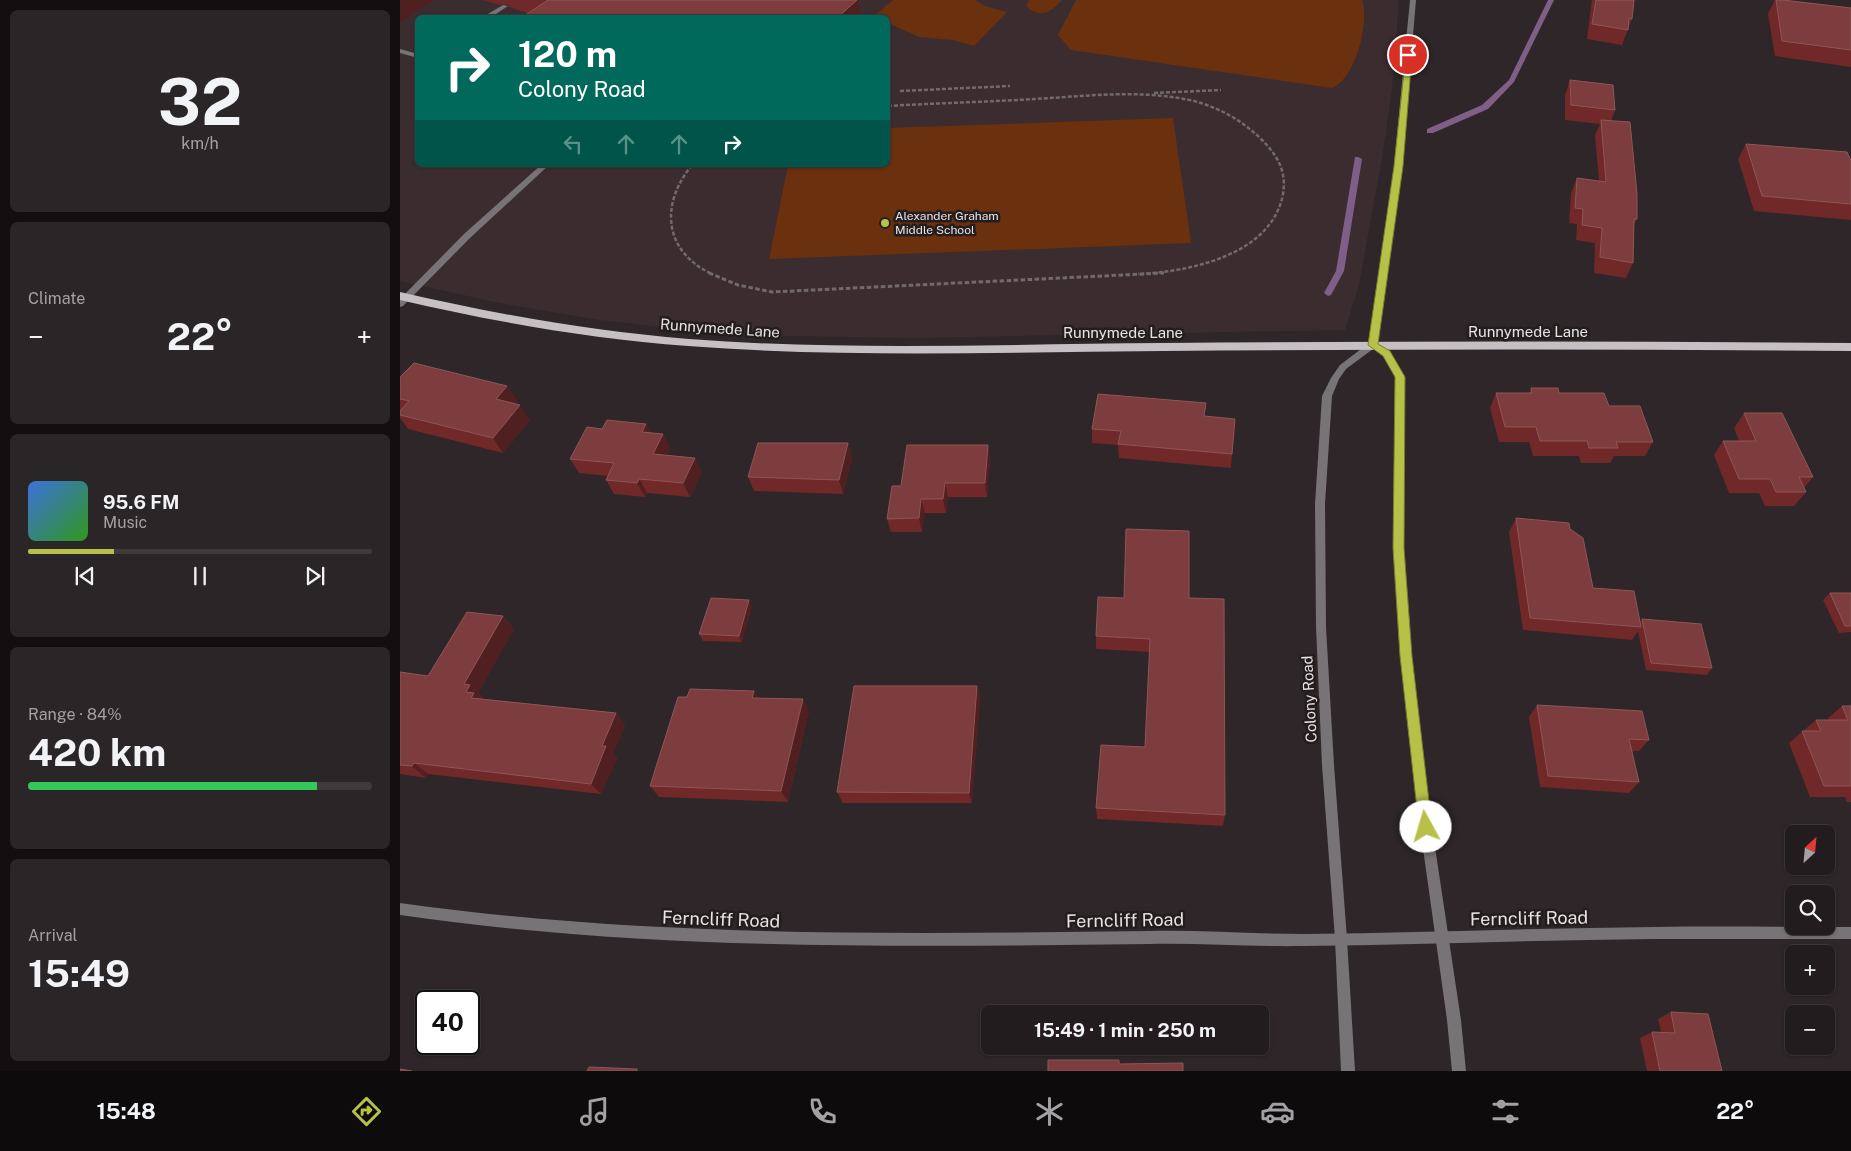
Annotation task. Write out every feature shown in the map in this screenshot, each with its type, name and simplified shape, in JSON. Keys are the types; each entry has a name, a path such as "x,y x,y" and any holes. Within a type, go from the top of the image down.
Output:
{"main road":[{"name":"Runnymede Lane","path":"402,299 576,329 730,345 865,349 1373,345 1851,347"}],"street":[{"path":"1413,0 1398,166 1373,345 1386,353 1400,377 1398,548 1404,633 1426,827 1440,937 1454,1020 1459,1071"},
{"path":"489,15 505,6"},
{"path":"400,51 415,55"},
{"path":"402,299 467,236 543,167"},
{"name":"Colony Road","path":"1348,1071 1321,627 1320,504 1327,396 1335,378 1343,367 1373,345"},
{"name":"Ferncliff Road","path":"400,909 449,916 600,931 726,937 936,940 1186,937 1300,940 1653,934 1851,933"}],"path":[{"path":"900,91 1010,86"},
{"path":"890,106 1221,90"},
{"path":"691,167 674,191 670,210 671,230 680,250 696,266 718,278 744,287 772,292 1165,273 1193,268 1219,260 1241,249 1258,236 1272,221 1281,204 1284,188 1282,170 1276,155 1266,141 1245,123 1212,106 1186,99 1136,94"}],"shaded area":[{"name":"Alexander Graham Middle School","path":"400,0 1399,0 1392,89 1382,159 1359,285 1345,330 915,338 788,336 707,332 599,320 499,303 400,281"},
{"path":"893,0 975,0 985,6 1007,12 974,46 953,40 919,37 890,24 890,15 875,15"},
{"path":"1029,0 1062,0 1049,11 1040,13 1026,6"},
{"path":"1076,0 1362,0 1364,22 1359,49 1354,62 1348,74 1340,83 1332,88 1071,50 1058,35"},
{"path":"1173,118 1191,243 769,259 788,167 890,167 890,128"}],"building":[{"path":"548,0 857,0 840,15 526,15"},
{"path":"1596,0 1634,0 1632,19 1629,18 1628,30 1592,24"},
{"path":"1776,0 1851,8 1851,50 1782,41"},
{"path":"1570,80 1613,85 1615,110 1571,105"},
{"path":"1601,120 1630,122 1637,194 1637,219 1634,219 1633,263 1600,257 1602,228 1582,225 1583,209 1575,208 1577,178 1606,182"},
{"path":"1746,144 1847,152 1851,161 1851,204 1762,196"},
{"path":"414,363 507,386 496,399 520,405 493,438 400,415 400,411 409,401 400,399 400,377"},
{"path":"1531,388 1558,388 1559,393 1604,393 1609,406 1640,406 1653,442 1616,442 1618,448 1589,448 1587,441 1540,441 1536,427 1505,427 1496,393 1532,393"},
{"path":"1098,394 1206,403 1204,416 1235,419 1232,454 1118,444 1121,431 1092,429"},
{"path":"1744,413 1782,413 1813,477 1799,477 1806,492 1776,492 1770,479 1739,479 1723,441 1756,441"},
{"path":"607,420 646,424 642,432 663,434 653,454 695,458 683,483 639,479 637,483 606,480 614,463 570,459 587,427 602,429"},
{"path":"758,443 848,443 839,480 748,477"},
{"path":"907,445 988,445 985,483 945,483 943,499 921,499 919,518 887,519 892,486 901,486"},
{"path":"1516,518 1569,523 1570,529 1583,538 1593,588 1634,591 1641,627 1530,618"},
{"path":"1126,529 1189,531 1189,598 1224,599 1225,815 1096,808 1101,745 1145,747 1150,639 1096,636 1098,597 1124,598"},
{"path":"1830,593 1851,593 1851,626 1845,626"},
{"path":"711,598 749,600 739,636 699,634"},
{"path":"467,612 503,616 464,684 470,685 466,692 474,693 471,698 616,713 602,746 606,746 591,784 414,763 412,766 400,765 400,672 428,676"},
{"path":"1642,619 1701,624 1712,668 1651,663"},
{"path":"854,686 977,686 969,793 837,792"},
{"path":"690,689 754,691 752,698 803,699 781,791 650,786 678,697 687,697"},
{"path":"1537,705 1642,711 1649,740 1629,739 1639,782 1548,776"},
{"path":"1842,706 1851,706 1851,786 1824,786 1802,731 1821,731 1816,720 1848,720"},
{"path":"1671,1012 1708,1014 1722,1071 1660,1071 1652,1032 1675,1033"},
{"path":"1048,1060 1119,1060 1119,1064 1183,1063 1183,1071 1048,1071"},
{"path":"589,1067 637,1069 637,1071 587,1071"}],"waterway":[{"path":"1430,131 1485,107 1512,81 1551,0"},
{"path":"1328,293 1340,271 1358,159"}],"place":[{"name":"Alexander Graham Middle School","path":"885,223"}],"route":[{"path":"1408,55 1398,166 1373,345 1386,353 1400,377 1398,548 1406,656 1426,827"}]}
